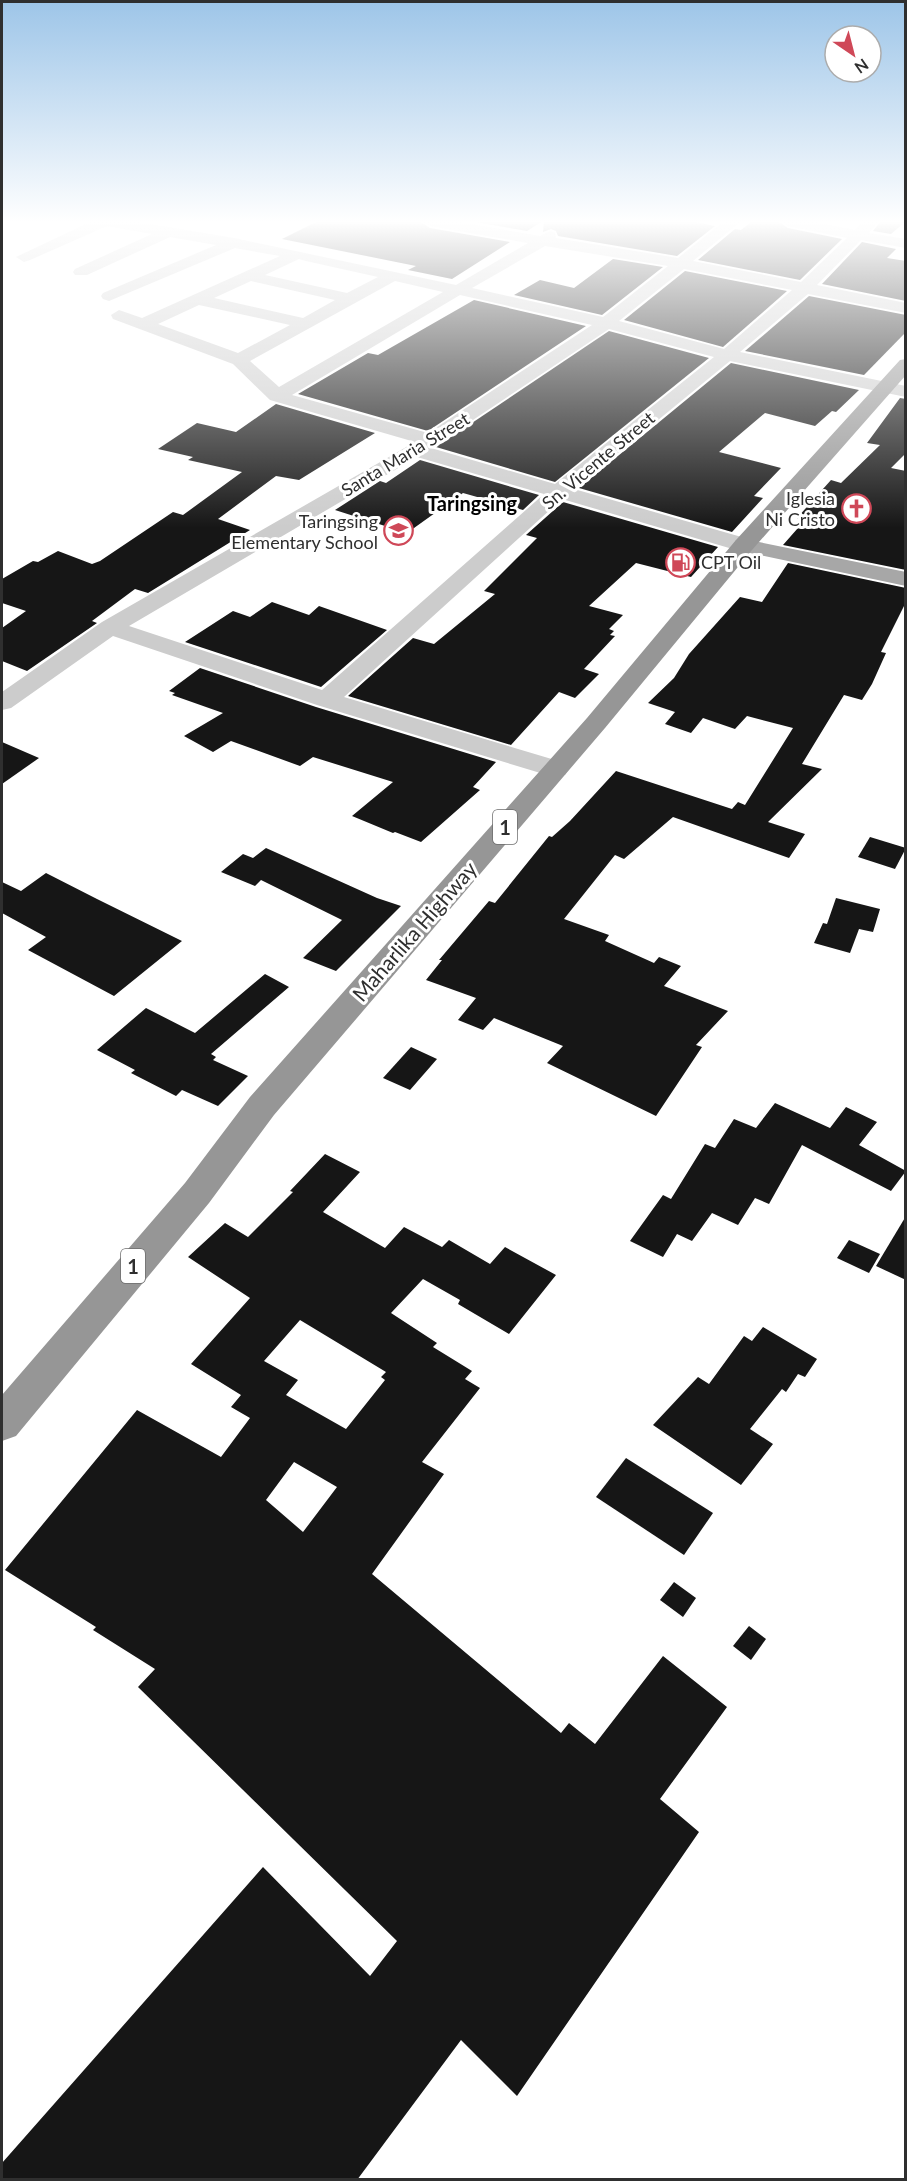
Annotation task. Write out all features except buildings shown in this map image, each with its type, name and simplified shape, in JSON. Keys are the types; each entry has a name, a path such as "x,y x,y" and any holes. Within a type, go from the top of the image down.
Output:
{"highway":[{"name":"Maharlika Highway","path":"2,1423 197,1193 262,1106 556,769 744,545 906,364"}],"main road":[{"path":"744,545 906,579"}],"street":[{"path":"143,324 239,360 277,396 558,491 744,545"},
{"path":"239,360 304,324"},
{"path":"277,396 399,324"},
{"name":"Santa Maria Street","path":"2,703 110,627 423,445 605,324"},
{"path":"609,324 727,355 906,392"},
{"name":"Sn. Vicente Street","path":"326,700 558,491 763,324"},
{"path":"110,627 326,700 556,769"}],"place":[{"name":"Iglesia Ni Cristo","path":"856,508"},
{"name":"Taringsing Elementary School","path":"399,531"},
{"name":"CPT Oil","path":"680,562"}],"district":[{"name":"Taringsing","path":"472,503"}]}
